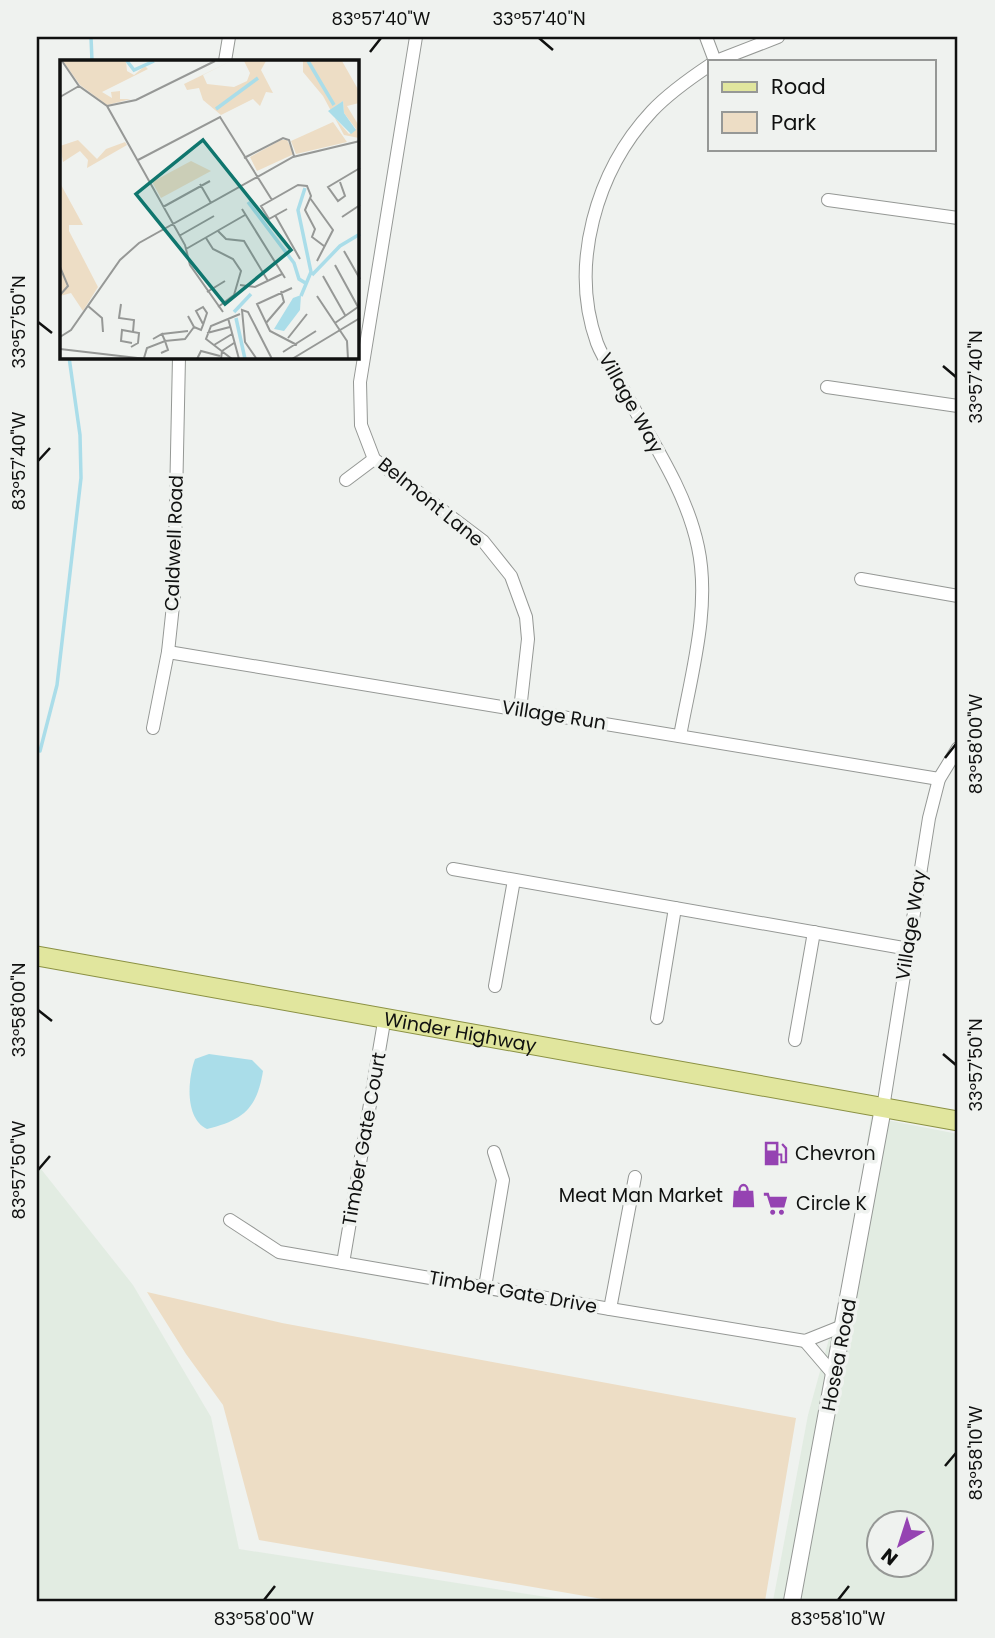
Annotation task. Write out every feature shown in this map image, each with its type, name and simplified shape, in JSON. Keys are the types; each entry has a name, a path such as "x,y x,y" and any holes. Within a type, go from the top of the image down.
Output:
{"main road":[{"name":"Winder Highway","path":"37,956 385,1016 958,1121"}],"street":[{"path":"225,60 229,37"},
{"name":"Belmont Lane","path":"416,37 360,382 361,425 374,458 483,541 511,576 526,617 528,639 520,710"},
{"path":"706,37 715,60"},
{"path":"718,60 778,37"},
{"name":"Village Way","path":"680,736 700,617 703,585 698,547 683,498 597,344 588,300 587,253 593,219 606,179 627,144 653,110 708,67"},
{"path":"828,200 958,218"},
{"name":"Caldwell Road","path":"153,728 168,652 174,583 180,359"},
{"path":"827,387 958,406"},
{"path":"346,480 374,458"},
{"path":"861,579 958,596"},
{"name":"Village Run","path":"168,652 939,779"},
{"name":"Village Way","path":"883,1108 929,818 939,779 958,748"},
{"path":"453,869 909,949"},
{"path":"495,986 514,880"},
{"path":"657,1018 676,908"},
{"path":"795,1040 814,932"},
{"name":"Timber Gate Court","path":"343,1263 385,1016"},
{"name":"Hosea Road","path":"792,1601 883,1108"},
{"path":"485,1287 503,1180 494,1152"},
{"path":"610,1309 635,1177"},
{"name":"Timber Gate Drive","path":"230,1220 279,1252 805,1341"},
{"path":"835,1376 805,1341 845,1325"}],"shaded area":[{"path":"871,1117 958,1134 958,1601 773,1601 808,1415 849,1266"},
{"path":"37,1164 133,1285 211,1417 239,1549 572,1601 37,1601"}],"green space":[{"path":"147,1292 282,1323 796,1418 765,1601 614,1601 259,1540 223,1405 186,1354"}],"water":[{"path":"209,1054 252,1060 263,1071 257,1094 247,1110 231,1121 207,1129 194,1116 190,1087 195,1059"}],"waterway":[{"path":"91,37 92,60"},
{"path":"40,751 57,685 81,478 80,435 69,359"}],"place":[{"name":"Chevron","path":"775,1153"},
{"name":"Meat Man Market","path":"743,1195"},
{"name":"Circle K","path":"776,1203"}]}
